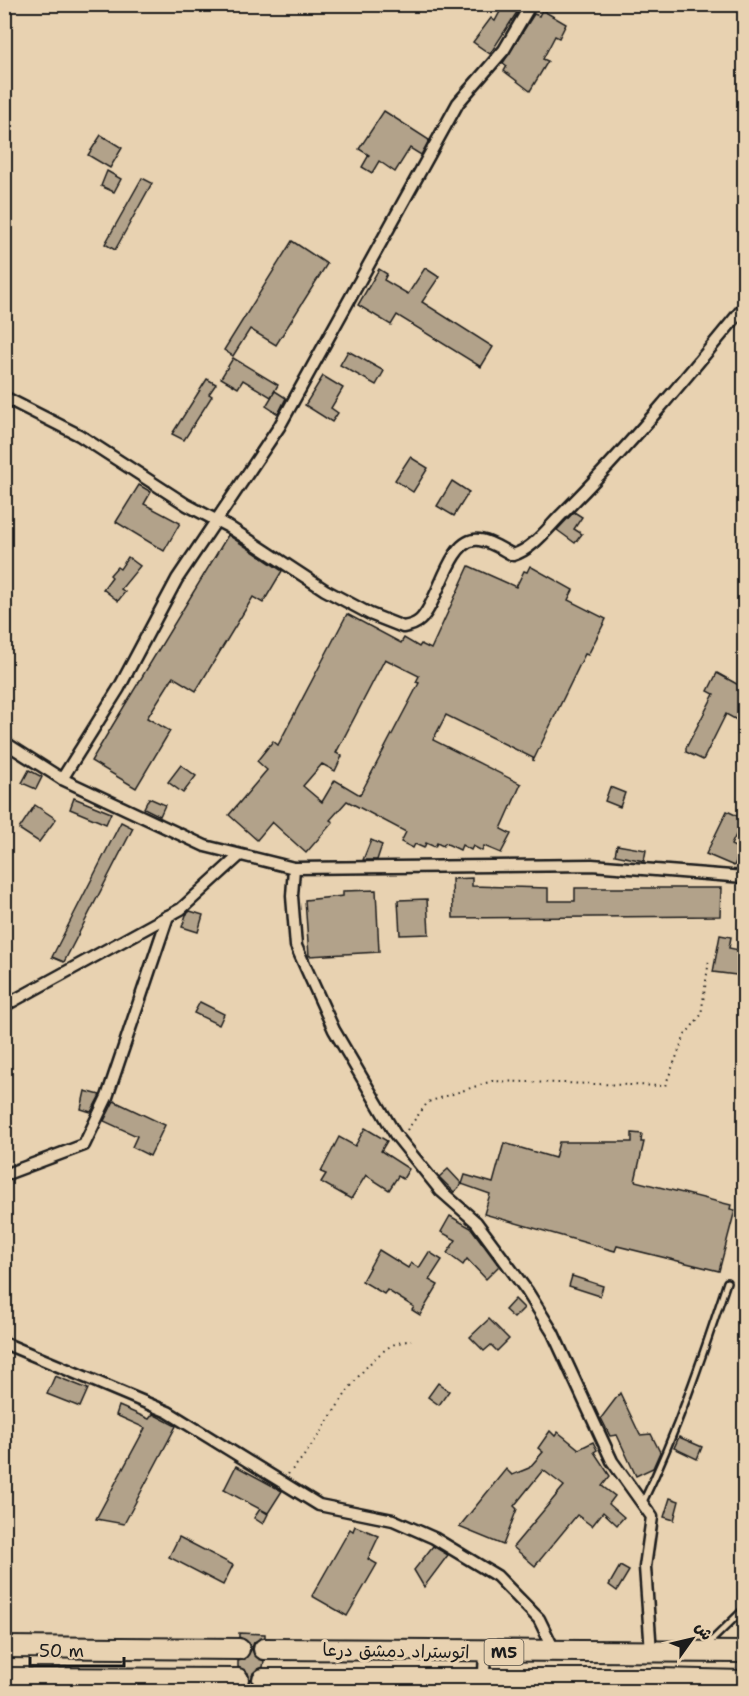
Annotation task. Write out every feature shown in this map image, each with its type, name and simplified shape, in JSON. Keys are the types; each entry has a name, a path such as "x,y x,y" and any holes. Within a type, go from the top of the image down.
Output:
{"highway":[{"path":"4,1647 239,1649"},
{"name":"اتوستراد دمشق درعا","path":"264,1649 744,1652"},
{"path":"4,1678 238,1679"},
{"name":"اتوستراد دمشق درعا","path":"263,1679 483,1686 744,1681"}],"street":[{"path":"4,9 6,4"},
{"path":"62,779 81,753 119,688 177,579 279,426 453,111 468,88 504,50 531,4"},
{"path":"4,398 79,435 214,521 229,527 325,590 395,625 411,625 420,620 455,556 468,542 476,539 484,541 513,555 523,552 539,537 589,487 744,307"},
{"path":"4,742 62,779 205,846 294,868 592,865 744,877"},
{"path":"4,1006 181,909 239,856"},
{"path":"294,868 292,896 296,946 334,1029 400,1139 441,1191 476,1222 527,1291 553,1332 612,1461 652,1516 645,1567 651,1652"},
{"path":"4,1175 84,1144 108,1097 168,916"},
{"path":"4,1343 168,1412 282,1480 319,1505 393,1520 434,1538 497,1576 539,1619 555,1652"},
{"path":"483,1686 485,1652"}],"lane":[{"path":"642,1504 667,1452 692,1389 727,1282"},
{"path":"702,1652 713,1636 744,1609"}],"path":[{"path":"400,1139 428,1102 492,1081 665,1086 685,1035 701,1015 709,960"},
{"path":"282,1480 306,1456 359,1376 390,1346 411,1340"}],"building":[{"path":"504,4 521,6 490,54 473,42 491,18 495,21"},
{"path":"542,10 566,24 559,38 555,36 543,59 548,61 530,91 504,71 507,66 503,63 534,14 539,16"},
{"path":"384,111 429,140 421,155 410,148 395,172 379,161 372,173 362,167 369,155 359,149"},
{"path":"101,135 122,148 110,168 88,155"},
{"path":"107,171 121,179 114,192 101,186"},
{"path":"142,178 152,183 115,250 105,244"},
{"path":"292,241 327,264 276,345 250,329 233,356 224,350"},
{"path":"425,268 439,277 422,302 493,347 481,367 397,315 391,325 358,305 379,269 387,274 384,280 408,294"},
{"path":"348,351 384,371 376,385 340,365"},
{"path":"233,358 278,385 271,397 243,380 238,388 221,378"},
{"path":"323,376 343,388 331,408 338,413 332,422 305,405"},
{"path":"207,379 216,384 209,394 212,396 184,440 172,434"},
{"path":"275,391 286,398 278,414 266,406"},
{"path":"410,457 428,468 413,492 395,480"},
{"path":"452,481 469,492 454,516 437,506"},
{"path":"139,485 151,492 144,504 180,523 164,551 116,522"},
{"path":"574,512 582,517 574,529 582,534 575,543 557,530"},
{"path":"228,535 282,571 263,603 253,597 196,691 173,677 147,718 170,731 136,788 91,761"},
{"path":"128,557 140,566 121,589 125,592 118,601 103,589 112,577 110,575 117,567 120,569"},
{"path":"469,566 516,587 524,571 527,572 530,566 573,590 568,600 606,619 588,655 585,654 533,761 533,758 446,715 433,740 521,784 501,829 511,834 501,853 484,846 482,851 473,846 471,850 462,845 460,850 445,843 443,846 437,843 435,847 426,843 424,848 415,844 413,848 401,842 406,832 347,801 330,820 333,822 306,853 272,822 257,840 229,815 267,770 257,761 273,741 278,745 347,614 401,643 404,638 419,647 421,644 431,649","holes":["385,659 419,676 416,682 419,683 360,795 335,780 322,802 303,786 322,764 335,771 342,756 336,753"]},
{"path":"717,673 744,688 744,724 726,714 703,760 686,752 686,748 714,694 708,691"},
{"path":"181,765 196,776 183,793 168,782"},
{"path":"29,770 42,777 36,789 22,783"},
{"path":"610,787 625,793 620,807 605,801"},
{"path":"74,798 111,813 106,824 70,809"},
{"path":"149,798 165,805 160,816 144,808"},
{"path":"35,805 56,819 39,842 19,829"},
{"path":"727,811 744,819 731,845 741,850 734,866 706,854"},
{"path":"121,822 133,828 64,962 52,957"},
{"path":"371,840 382,845 377,860 363,860"},
{"path":"617,845 646,850 644,861 615,855"},
{"path":"472,878 472,886 548,888 548,901 575,901 575,888 721,888 720,916 453,918 452,879"},
{"path":"376,890 379,952 309,956 305,900 343,896 343,891"},
{"path":"427,899 429,934 400,935 398,900"},
{"path":"190,911 203,915 198,932 182,927"},
{"path":"720,935 731,937 729,948 739,950 738,956 744,957 744,976 713,972"},
{"path":"200,1002 224,1014 219,1025 194,1013"},
{"path":"85,1091 100,1095 91,1112 81,1109"},
{"path":"114,1101 165,1125 150,1156 132,1147 137,1136 104,1121"},
{"path":"365,1128 387,1141 381,1151 409,1169 403,1179 398,1176 389,1190 366,1175 351,1199 321,1182 326,1174 321,1172 339,1137 355,1146"},
{"path":"632,1133 642,1134 641,1142 644,1142 635,1181 731,1205 730,1209 735,1210 719,1271 617,1246 615,1251 484,1214 490,1194 462,1184 465,1175 493,1183 504,1143 555,1158 559,1142 632,1142"},
{"path":"448,1169 462,1184 454,1192 439,1177"},
{"path":"450,1216 471,1228 499,1266 486,1279 467,1259 463,1265 447,1253 456,1240 441,1232"},
{"path":"379,1250 408,1268 411,1263 419,1268 429,1252 442,1260 429,1280 438,1285 420,1315 412,1310 414,1307 387,1290 384,1294 362,1281"},
{"path":"572,1276 603,1286 600,1296 569,1286"},
{"path":"515,1299 524,1308 514,1318 505,1310"},
{"path":"489,1319 509,1339 497,1351 491,1345 484,1351 470,1337"},
{"path":"55,1376 88,1389 80,1407 47,1394"},
{"path":"438,1383 449,1391 439,1405 428,1397"},
{"path":"620,1393 640,1435 651,1434 660,1452 653,1468 636,1476 617,1435 610,1436 601,1418"},
{"path":"119,1406 149,1419 153,1414 176,1426 124,1524 96,1519 145,1428 116,1415"},
{"path":"550,1431 555,1436 558,1432 579,1449 593,1442 597,1450 594,1452 610,1476 602,1486 615,1496 609,1504 624,1517 617,1525 603,1512 592,1526 577,1515 535,1566 513,1547 564,1486 543,1470 514,1506 517,1509 503,1545 459,1527 506,1469 512,1475 529,1468 543,1452 538,1448"},
{"path":"679,1437 702,1447 697,1459 674,1448"},
{"path":"236,1466 282,1491 268,1513 224,1490"},
{"path":"670,1498 679,1501 674,1520 664,1517"},
{"path":"260,1509 268,1514 263,1524 254,1518"},
{"path":"355,1526 379,1536 368,1559 377,1564 347,1616 312,1596 350,1529 353,1531"},
{"path":"179,1537 233,1565 223,1585 169,1557"},
{"path":"433,1546 448,1555 424,1587 414,1570"},
{"path":"620,1566 629,1571 617,1591 609,1585"},
{"path":"239,1633 265,1634 265,1637 254,1642 252,1648 254,1655 264,1661 263,1667 253,1673 251,1680 253,1685 263,1692 237,1692 244,1689 250,1680 248,1673 238,1667 238,1661 245,1659 251,1650 249,1643 239,1637"}]}
